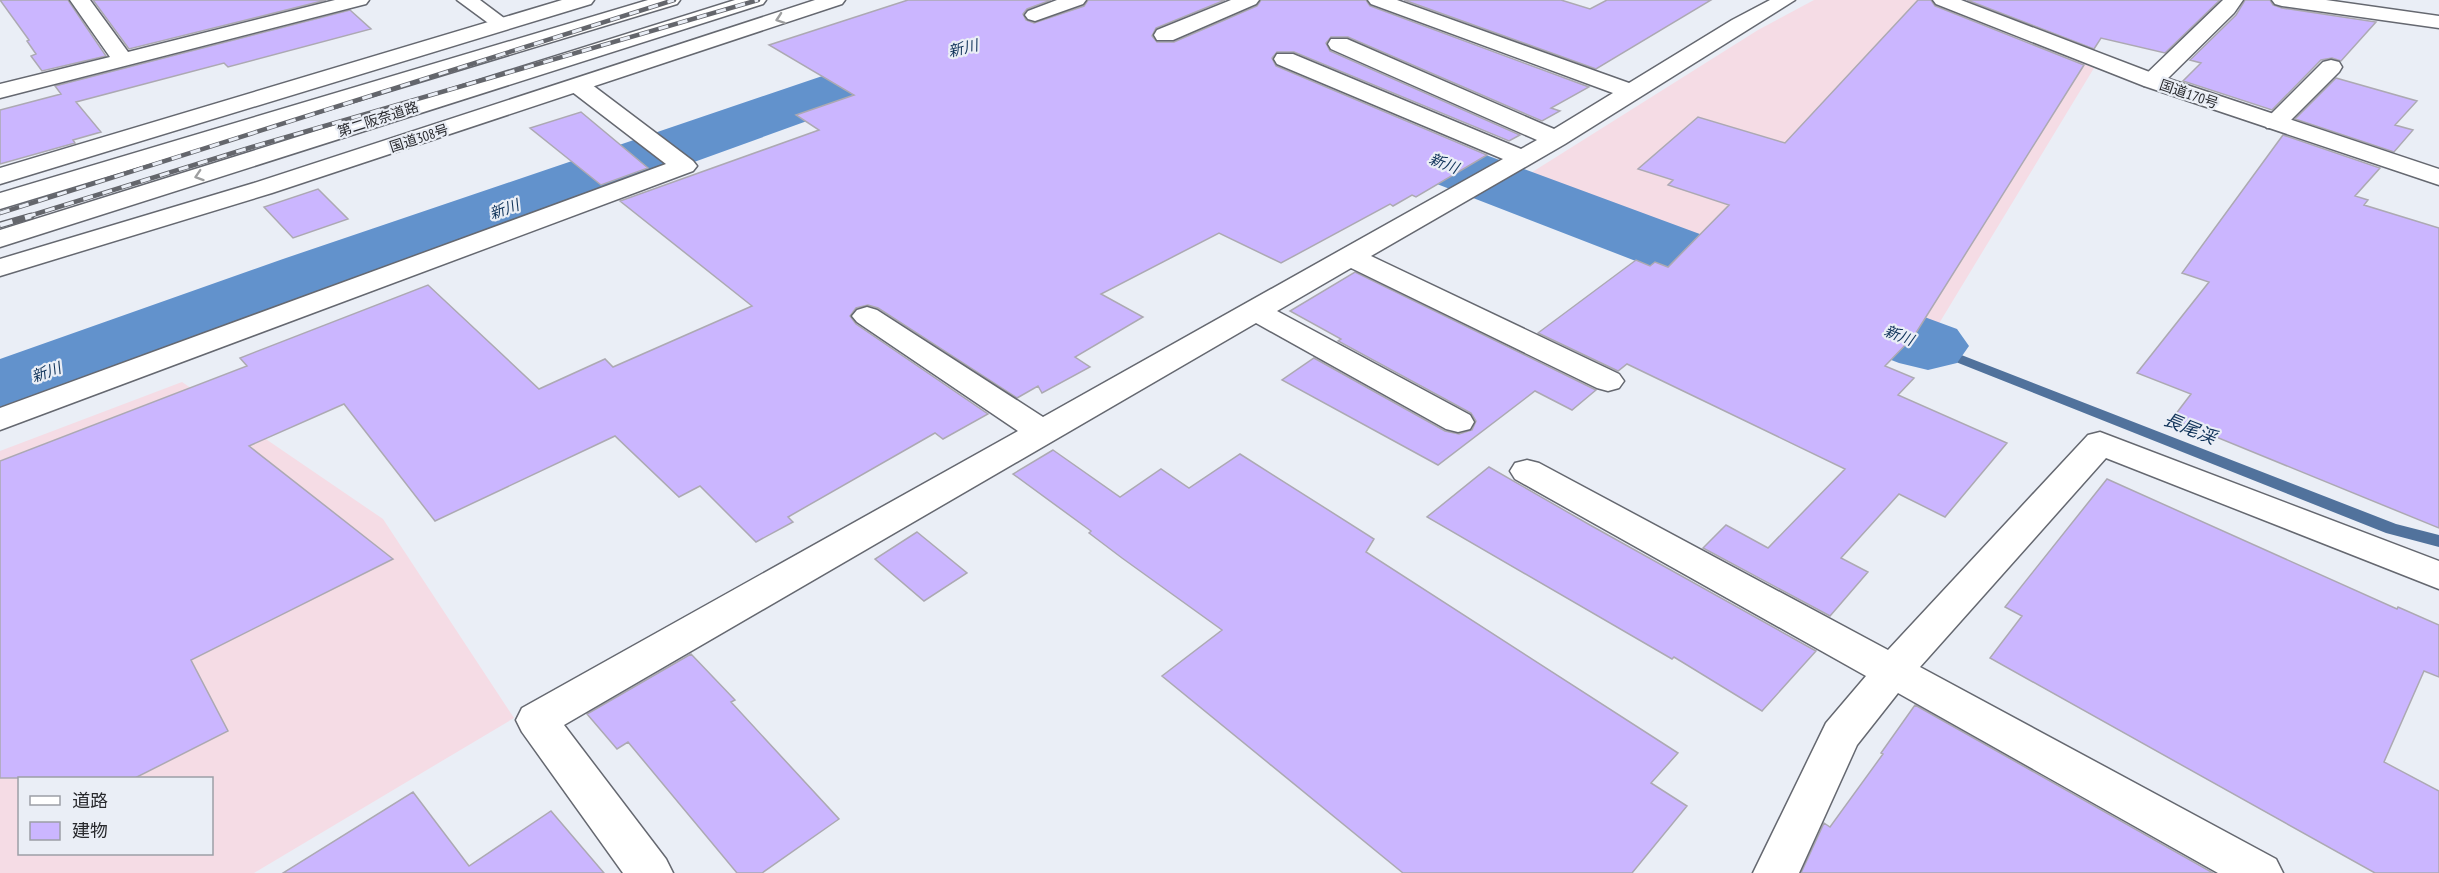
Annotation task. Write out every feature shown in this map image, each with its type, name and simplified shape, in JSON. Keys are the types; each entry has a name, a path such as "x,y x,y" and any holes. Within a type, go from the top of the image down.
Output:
{"main road":[{"path":"80,0 123,60"},
{"path":"0,91 359,0"},
{"path":"467,0 502,24"},
{"path":"0,176 584,0"},
{"path":"0,185 540,26 636,0"},
{"name":"第二阪奈道路","path":"0,201 670,0"},
{"name":"第二阪奈道路","path":"0,239 756,0"},
{"path":"0,258 611,60 779,0"},
{"name":"国道308号","path":"0,268 263,188 835,0"},
{"path":"1035,15 1076,0"},
{"path":"1165,34 1249,0"},
{"path":"1378,0 1629,91"},
{"path":"650,873 537,720 1602,113 1629,91 1739,24 1785,0"},
{"name":"国道170号","path":"1943,0 2152,81 2439,177"},
{"path":"2152,81 2227,9 2233,0"},
{"path":"2282,0 2347,5 2439,22"},
{"path":"1339,44 1556,139"},
{"path":"1285,59 1522,158"},
{"path":"2275,123 2331,67"},
{"path":"0,420 684,166 579,86"},
{"path":"1350,256 1608,381"},
{"path":"1254,311 1458,422"},
{"path":"867,316 1043,432"},
{"path":"1776,873 1841,735 1891,672 2100,443 2439,576"},
{"path":"1527,471 2260,873"}],"shaded area":[{"path":"1814,0 1919,0 2094,68 1929,340 1523,178 1758,30"},
{"path":"182,382 383,519 514,718 254,873 0,873 0,451"}],"building":[{"path":"0,0 68,0 106,56 42,71 31,56 36,54 27,41 29,40"},
{"path":"93,0 326,0 129,49"},
{"path":"908,0 1051,0 1027,9 1023,14 1026,20 1034,23 1084,6 1088,0 1225,0 1156,28 1152,36 1157,42 1174,42 1257,6 1261,0 1366,0 1370,6 1589,87 1551,108 1560,111 1542,121 1348,37 1331,37 1326,43 1330,51 1520,135 1509,141 1294,52 1277,52 1272,58 1276,66 1487,155 1416,197 1412,195 1393,206 1390,204 1281,263 1219,233 1101,294 1143,317 1075,357 1090,367 1042,393 1038,386 1017,398 878,308 868,305 856,308 850,316 856,324 988,414 943,439 935,433 788,517 793,522 756,542 700,486 679,497 615,436 435,521 344,404 249,446 393,559 191,660 228,731 137,777 0,778 0,461 247,366 240,358 428,285 539,389 605,359 613,367 752,306 620,201 819,130 796,115 854,95 769,45"},
{"path":"1404,0 1561,0 1590,9 1607,0 1711,0 1596,69"},
{"path":"1918,0 1931,0 1935,6 2084,65 1914,336 1885,366 1914,378 1898,395 2007,443 1945,517 1899,494 1841,558 1868,572 1830,616 1703,548 1726,525 1768,548 1845,469 1627,364 1618,371 1538,333 1636,260 1650,266 1655,262 1668,267 1729,205 1668,185 1673,180 1638,169 1698,117 1785,143"},
{"path":"1967,0 2220,0 2165,53 2101,38 2094,49"},
{"path":"2245,0 2270,0 2273,5 2282,8 2376,22 2341,61 2332,58 2321,60 2272,110 2183,81 2201,63 2190,60 2236,15"},
{"path":"350,10 371,29 228,67 224,63 76,102 101,132 73,140 75,143 0,164 0,110 61,94 55,86"},
{"path":"2336,78 2417,101 2395,125 2413,130 2394,152 2295,119"},
{"path":"581,112 648,168 601,185 530,128"},
{"path":"2283,135 2380,168 2355,196 2368,200 2364,205 2439,228 2439,528 2172,419 2191,394 2137,373 2209,282 2182,273"},
{"path":"318,189 348,219 293,238 264,207"},
{"path":"1355,272 1596,390 1572,410 1535,391 1438,465 1282,380 1314,358 1445,431 1459,434 1472,430 1476,421 1471,413 1338,341 1341,339 1290,311"},
{"path":"1053,450 1120,497 1161,469 1189,488 1240,454 1374,539 1366,552 1678,753 1651,783 1687,806 1632,873 1403,873 1162,676 1222,630 1122,558 1089,533 1091,531 1013,474"},
{"path":"1489,467 1816,651 1762,711 1674,657 1672,659 1427,517"},
{"path":"2107,479 2397,609 2398,607 2439,625 2439,677 2424,671 2384,762 2439,791 2439,873 2375,873 1990,658 2022,616 2005,607"},
{"path":"917,532 967,573 924,601 875,559"},
{"path":"691,654 735,700 731,702 839,819 762,873 737,873 628,742 617,749 587,714"},
{"path":"1915,705 2213,873 1801,873 1824,823 1830,827"},
{"path":"413,792 469,866 551,811 604,873 283,873"}],"waterway":[{"name":"新川","path":"0,388 310,275 955,48"},
{"name":"新川","path":"1349,127 1928,346"},
{"name":"長尾渓","path":"1928,346 2392,529 2439,541"}],"railway":[{"path":"0,213 674,0"},
{"path":"26,217 252,147 758,0"},
{"path":"0,225 31,216"}]}
